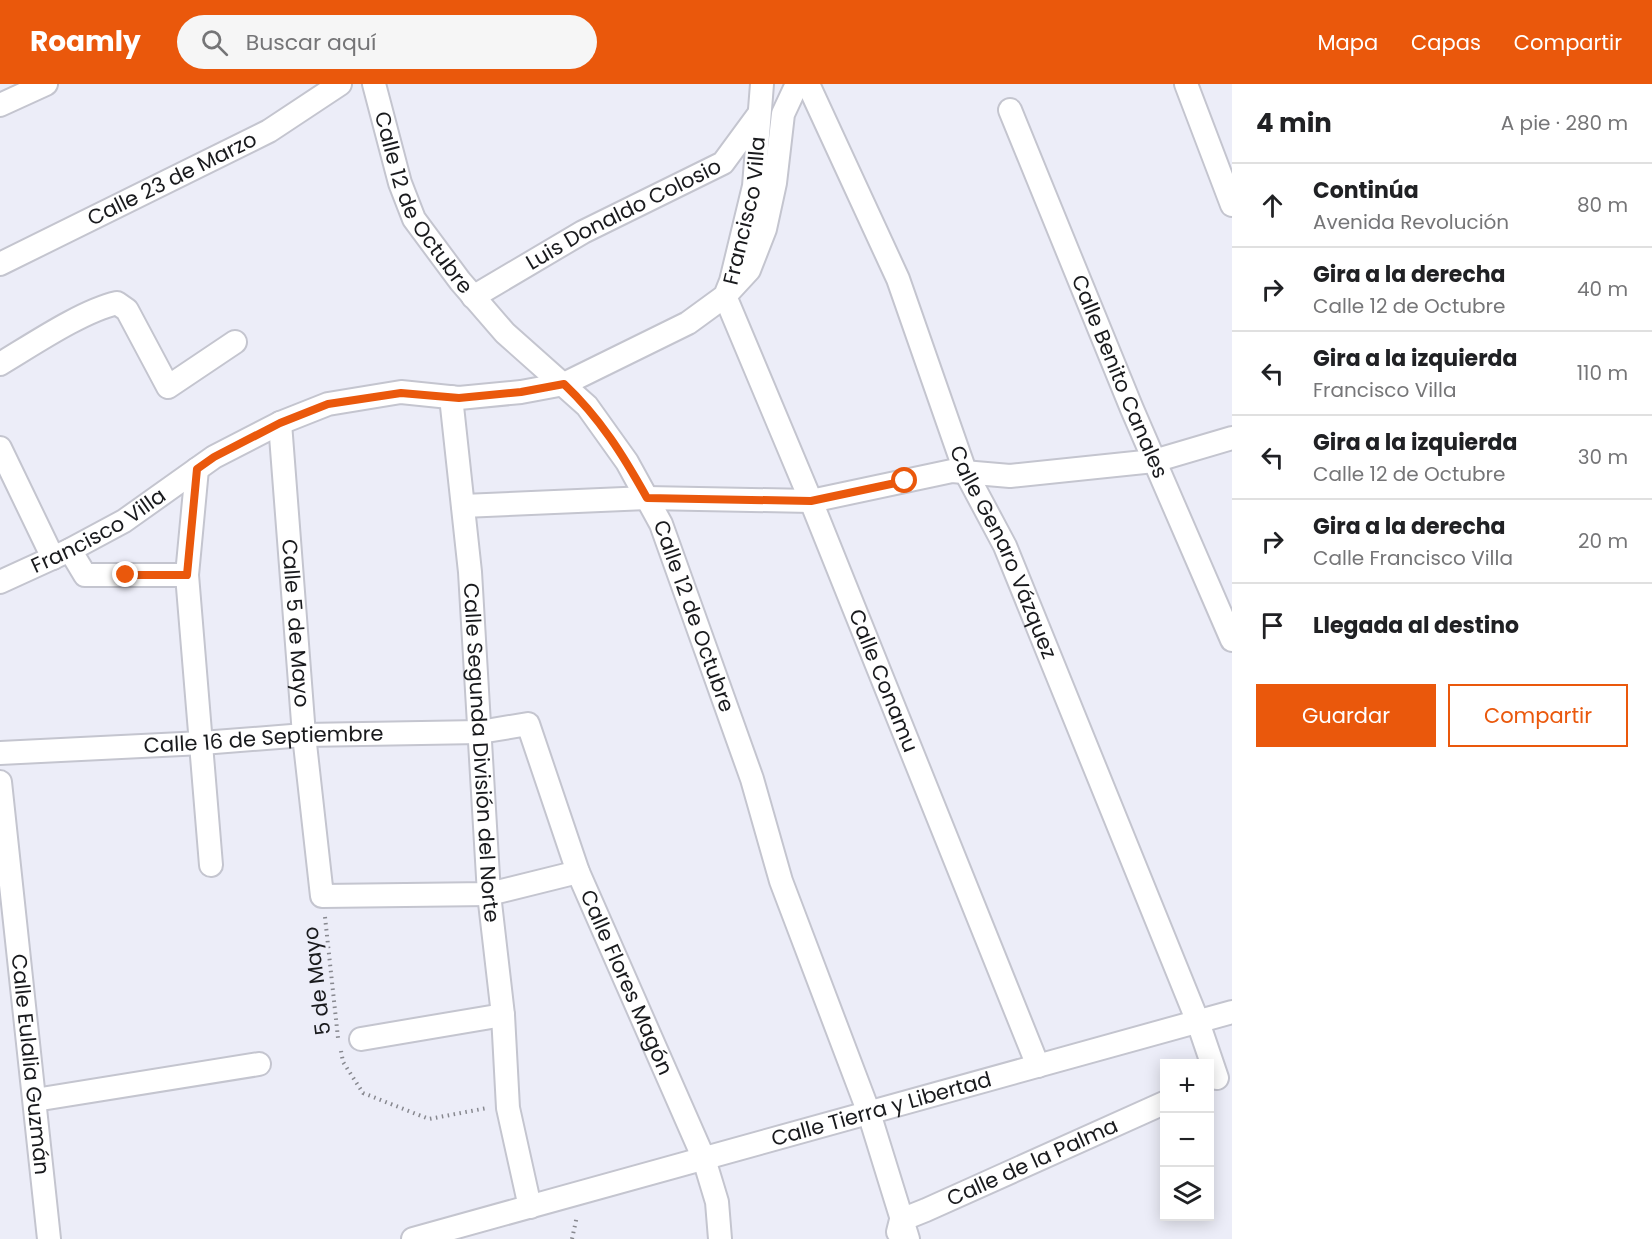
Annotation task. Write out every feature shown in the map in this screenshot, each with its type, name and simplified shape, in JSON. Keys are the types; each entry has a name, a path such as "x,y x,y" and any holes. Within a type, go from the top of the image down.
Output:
{"street":[{"path":"0,105 46,84"},
{"name":"Calle 23 de Marzo","path":"0,264 269,131 340,84"},
{"name":"Calle 12 de Octubre","path":"374,84 400,183 414,219 473,297 505,333 587,406 627,462 661,524 752,779 781,881 870,1113 902,1233"},
{"name":"Francisco Villa","path":"0,582 61,554 124,521 214,457 280,423 328,404 401,393 459,398 521,392 564,384 688,323 725,296 731,281 754,186 762,84"},
{"path":"725,296 749,270 765,228 775,183 783,114 797,84"},
{"name":"Calle Genaro Vázquez","path":"808,84 898,279 965,471 1005,546 1220,1077"},
{"path":"1186,84 1232,205"},
{"name":"Calle Benito Canales","path":"1010,110 1154,461 1232,640"},
{"name":"Luis Donaldo Colosio","path":"473,297 583,232 723,162 759,114"},
{"name":"Calle Conamu","path":"725,296 811,501 1038,1066"},
{"path":"0,364 105,306 117,303 127,310 168,387 235,342"},
{"name":"Calle Segunda División del Norte","path":"451,397 470,572 489,894 503,1015 508,1108 530,1207"},
{"name":"Calle 5 de Mayo","path":"280,423 304,735 322,896"},
{"path":"462,506 647,498 811,501 952,471 1010,476 1154,461 1232,438"},
{"path":"0,447 61,554 85,575 187,575"},
{"path":"197,469 187,575 211,866"},
{"name":"Calle 16 de Septiembre","path":"0,753 202,743 304,735 480,732 528,724"},
{"name":"Calle Flores Magón","path":"528,724 578,872 704,1159 717,1202 720,1239"},
{"name":"Calle Eulalia Guzmán","path":"0,782 49,1239"},
{"path":"322,896 489,894 578,872"},
{"name":"Calle Tierra y Libertad","path":"413,1239 1232,1012"},
{"path":"361,1039 503,1015"},
{"path":"35,1100 259,1064"},
{"name":"Calle de la Palma","path":"902,1233 926,1210 1160,1105"}],"path":[{"name":"5 de Mayo","path":"322,896 336,1030 343,1062 363,1093 429,1119 489,1107 508,1108"}],"route":[{"path":"126,575 187,575 197,469 214,457 280,423 328,404 401,393 459,398 521,392 564,384 587,406 627,462 647,498 811,501 905,481"}]}
